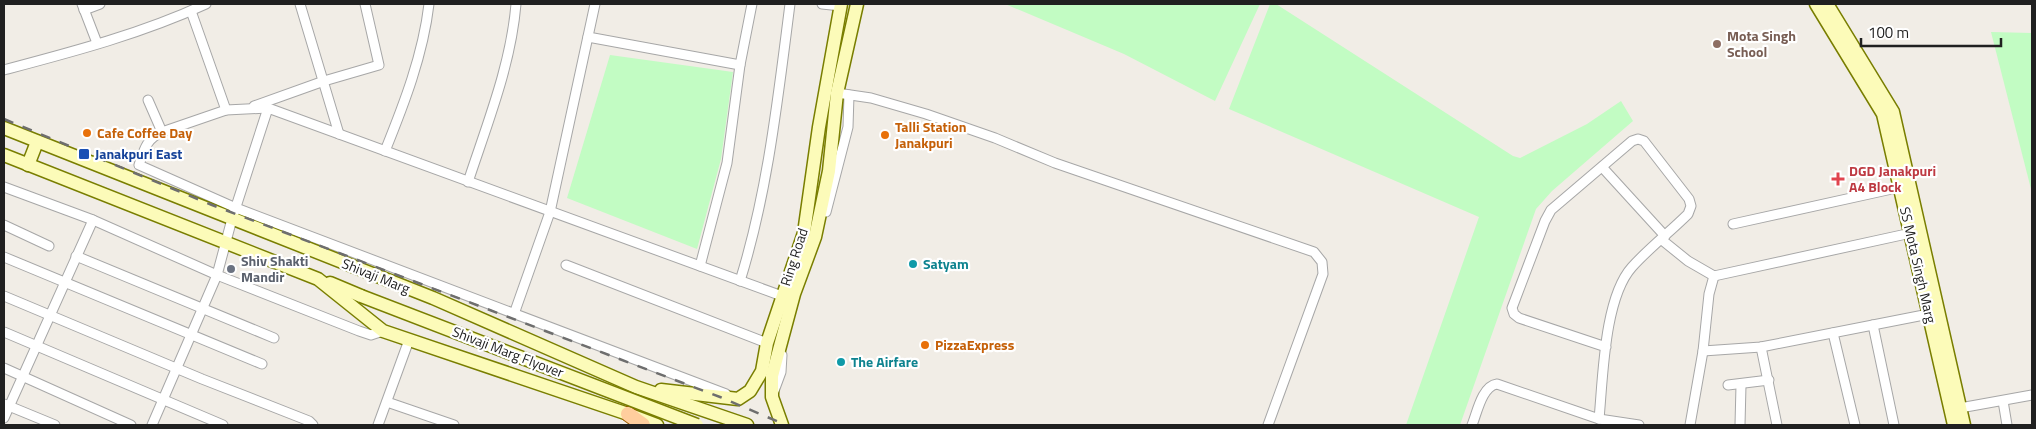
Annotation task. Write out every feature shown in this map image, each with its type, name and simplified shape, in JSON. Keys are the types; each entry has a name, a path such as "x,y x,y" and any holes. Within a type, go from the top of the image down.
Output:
{"main road":[{"name":"Ring Road","path":"738,399 767,374 815,237 843,94 857,4"},
{"name":"SS Mota Singh Marg","path":"1816,4 1883,114 1911,233 1964,425"},
{"name":"SS Mota Singh Marg","path":"1827,4 1893,112 1934,312 1954,425"},
{"name":"Ring Road","path":"782,425 767,374 767,343 804,233 819,127 841,5"},
{"name":"Shivaji Marg","path":"4,128 141,182 234,213 636,387 747,425"},
{"path":"28,165 36,142"},
{"name":"Shivaji Marg","path":"4,155 318,279 383,331 656,425"},
{"name":"Shivaji Marg Flyover","path":"318,279 697,425"},
{"path":"643,425 628,414 619,404 619,396 625,389 636,387 738,399"}],"street":[{"path":"97,44 83,7 100,4"},
{"path":"4,70 97,44 168,21 206,4"},
{"path":"300,4 339,134"},
{"path":"248,108 324,81 379,65 365,4"},
{"path":"385,151 410,88 429,4"},
{"path":"468,182 507,62 515,23 516,4"},
{"path":"514,314 550,212 595,4"},
{"path":"700,266 727,163 740,65 752,4"},
{"path":"740,281 755,232 774,133 790,4"},
{"path":"822,4 841,5"},
{"path":"191,11 226,110"},
{"path":"588,37 740,65"},
{"path":"772,394 781,372 783,348 798,295 818,247 848,127 843,94 871,98 926,114 995,138 1064,166 1314,252 1322,262 1323,274 1268,425"},
{"path":"148,100 162,132"},
{"path":"738,399 514,314 234,213 139,165 146,143 162,132 226,110 268,108 782,296"},
{"path":"152,425 218,275 234,213 268,108"},
{"path":"1599,419 1606,347 1616,298 1622,281 1632,267 1688,214 1692,206 1689,199 1644,141 1638,139 1632,141 1551,210 1545,221 1512,308 1514,314 1519,318 1606,347"},
{"path":"1602,167 1664,238 1688,261 1714,276 1911,233"},
{"path":"141,182 145,168"},
{"path":"1733,224 1901,187"},
{"path":"5,190 93,220 218,275 359,331 371,335 383,331"},
{"path":"4,418 7,405 23,376 93,220"},
{"path":"4,225 49,246"},
{"path":"76,256 274,338"},
{"path":"4,257 262,364"},
{"path":"566,265 767,343"},
{"path":"1690,425 1703,351 1709,294 1714,276"},
{"path":"4,296 309,421 314,425"},
{"path":"1703,351 1762,347 1934,312"},
{"path":"1873,325 1894,425"},
{"path":"4,332 223,425"},
{"path":"1832,333 1855,425"},
{"path":"378,425 409,340"},
{"path":"1762,347 1777,425"},
{"path":"4,368 131,425"},
{"path":"1728,385 1741,385 1768,380"},
{"path":"1472,425 1486,390 1491,385 1497,384 1558,407 1599,419 1639,425"},
{"path":"1740,425 1741,385"},
{"path":"1960,408 2032,395"},
{"path":"2003,401 2007,425"},
{"path":"386,402 454,425"},
{"path":"7,405 55,425"}],"green space":[{"path":"1005,4 1260,4 1215,101 1124,54"},
{"path":"1270,4 1276,4 1513,156 1520,158 1587,124 1621,101 1633,121 1552,191 1536,209 1460,425 1406,425 1479,217 1229,109"},
{"path":"1991,32 2032,33 2032,193"},
{"path":"610,55 733,72 721,159 697,249 567,198"}],"railway":[{"path":"4,119 212,205 720,397 786,425"}],"place":[{"name":"Mota Singh School","path":"1717,44"},
{"name":"Cafe Coffee Day","path":"87,133"},
{"name":"Talli Station Janakpuri","path":"885,135"},
{"name":"Janakpuri East","path":"84,154"},
{"name":"DGD Janakpuri A4 Block","path":"1838,179"},
{"name":"Satyam","path":"913,264"},
{"name":"Shiv Shakti Mandir","path":"231,269"},
{"name":"PizzaExpress","path":"925,345"},
{"name":"The Airfare","path":"841,362"}]}
